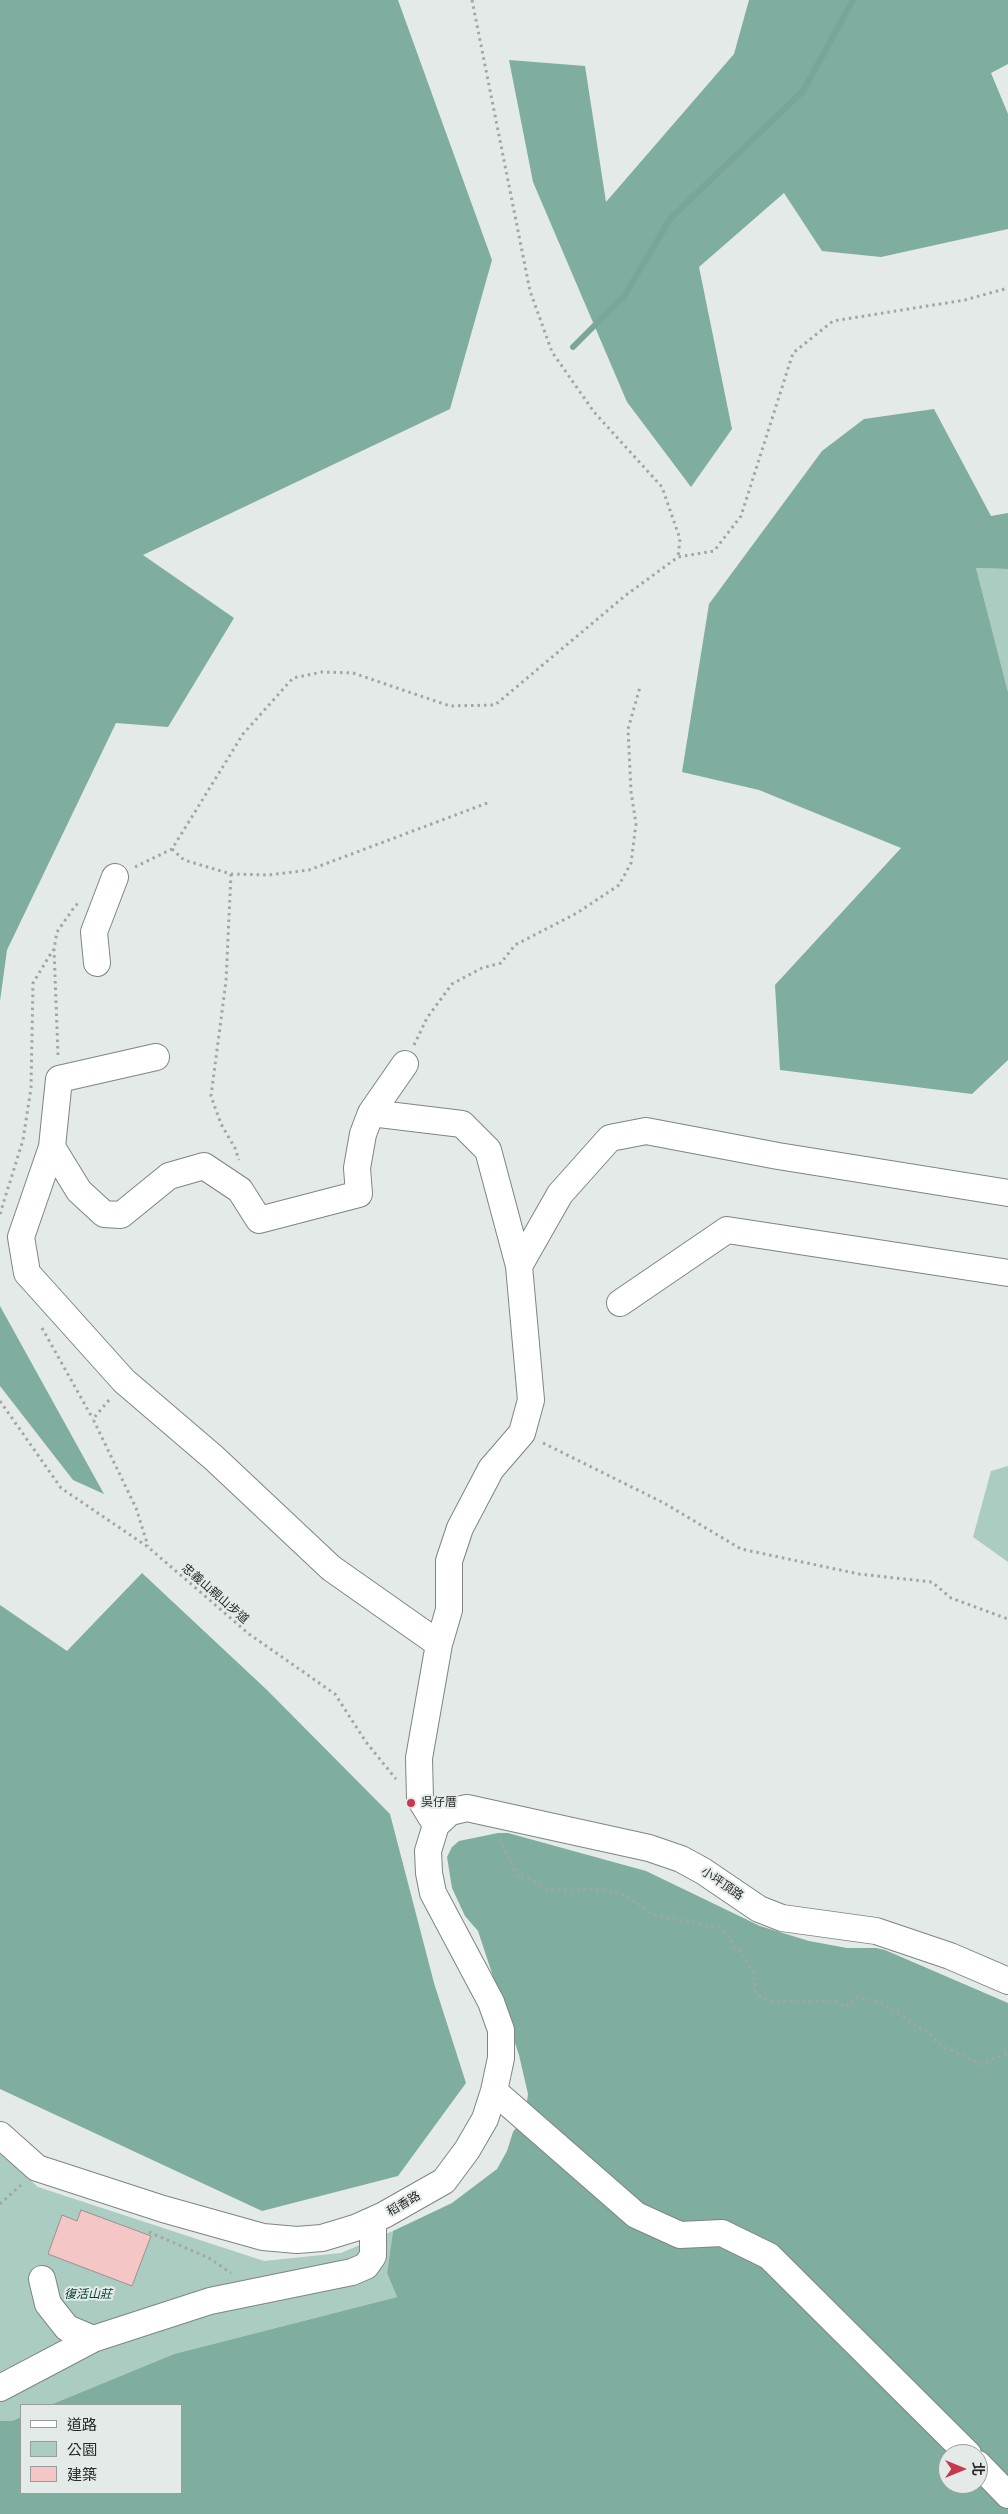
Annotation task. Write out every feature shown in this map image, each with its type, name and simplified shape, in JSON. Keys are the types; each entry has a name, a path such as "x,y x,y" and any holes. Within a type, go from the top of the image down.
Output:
{"street":[{"path":"97,962 94,932 115,877"},
{"path":"156,1057 58,1079 52,1147 21,1237 26,1273 124,1381 214,1458 331,1568 439,1644"},
{"path":"52,1147 79,1192 104,1214 121,1215 169,1176 204,1166 240,1190 259,1220 359,1194 357,1168 363,1134 371,1113 405,1064"},
{"path":"371,1113 462,1124 488,1150 519,1266 531,1400 522,1433 491,1469 460,1528 449,1561 449,1610 439,1644 419,1758 420,1800 436,1825"},
{"path":"519,1266 560,1194 610,1138 646,1131 778,1156 1008,1193"},
{"path":"620,1303 726,1230 1008,1273"},
{"name":"小坪頂路","path":"436,1825 450,1812 468,1808 649,1848 681,1859 703,1871 759,1909 782,1918 876,1932 950,1956 1008,1981"},
{"name":"稻香路","path":"0,2135 37,2168 235,2231 263,2237 297,2240 322,2238 355,2228 444,2181 467,2150 480,2127 494,2091 501,2058 500,2030 491,2002 433,1893 428,1851 436,1825"},
{"path":"494,2091 636,2215 680,2236 722,2232 769,2256 958,2444"},
{"path":"0,2388 93,2339 210,2301 352,2272 366,2266 373,2256 373,2220"},
{"path":"42,2280 48,2304 67,2328 93,2339"},
{"path":"988,2474 1008,2495"}],"path":[{"path":"472,0 530,291 552,352 594,412 662,487 680,539 678,557"},
{"path":"115,877 172,849 243,734 293,678 322,672 354,673 450,706 494,705 626,595 678,557 714,551 742,516 793,352 833,320 965,300 1008,288"},
{"path":"405,1064 427,1018 452,984 482,968 501,962 515,945 577,913 619,885 631,863 636,824 631,792 628,729 640,687"},
{"path":"172,849 184,860 231,874 269,874 309,870 490,802"},
{"path":"231,874 226,981 211,1096 220,1124 235,1148 243,1170 240,1190"},
{"path":"58,1079 54,949 57,932 74,906 82,900"},
{"path":"0,1214 23,1140 31,1088 33,982 54,949"},
{"path":"38,1320 93,1419 136,1508 148,1547"},
{"path":"93,1419 124,1381"},
{"name":"忠義山親山步道","path":"0,1401 61,1488 148,1547 249,1634 335,1694 366,1742 395,1778 420,1800"},
{"path":"522,1433 664,1503 741,1548 859,1574 932,1582 951,1598 1008,1619"},
{"path":"487,1811 518,1877 530,1879 547,1889 574,1891 590,1888 626,1895 653,1915 718,1927 731,1938 733,1947 741,1952 754,1973 755,1991 761,1998 771,2001 834,2001 846,2007 856,1997 880,2002 930,2034 940,2045 981,2064 1008,2053"},
{"path":"149,2232 209,2258 237,2278 239,2294"}],"green space":[{"path":"0,0 398,0 492,260 450,409 143,555 234,618 168,727 116,723 7,950 0,1001"},
{"path":"749,0 1008,0 1008,64 991,73 1008,114 1008,229 881,257 822,251 784,193 699,267 732,429 691,487 627,402 533,182 509,60 585,66 606,202 734,54"},
{"path":"934,409 991,516 1008,513 1008,569 976,568 1008,692 1008,1060 972,1094 780,1070 775,985 901,848 759,790 682,772 709,604 822,451 864,419"},
{"path":"976,568 1008,569 1008,692"},
{"path":"0,1306 104,1494 73,1480 0,1386"},
{"path":"1008,1466 1008,1562 973,1537 991,1471"},
{"path":"142,1573 267,1690 390,1814 434,1983 466,2083 398,2176 262,2211 0,2089 0,1605 67,1651"},
{"path":"498,1833 508,1833 646,1871 760,1926 809,1941 847,1948 876,1948 885,1950 1008,2003 1008,2514 0,2514 0,2421 12,2421 20,2417 20,2494 182,2494 182,2404 52,2404 174,2354 397,2297 387,2273 393,2231 452,2203 497,2169 507,2151 513,2132 525,2116 528,2094 519,2055 478,1931 465,1916 452,1888 447,1857 452,1847 459,1841"},
{"name":"復活山莊","path":"0,2152 38,2187 264,2261 341,2253 393,2231 387,2273 397,2297 174,2354 52,2404 20,2404 20,2417 12,2421 0,2421"}],"building":[{"path":"81,2210 151,2236 132,2286 48,2254 62,2215 77,2221"}],"waterway":[{"path":"573,347 625,295 670,219 803,91 853,0"}],"place":[{"name":"吳仔厝","path":"411,1803"}]}
